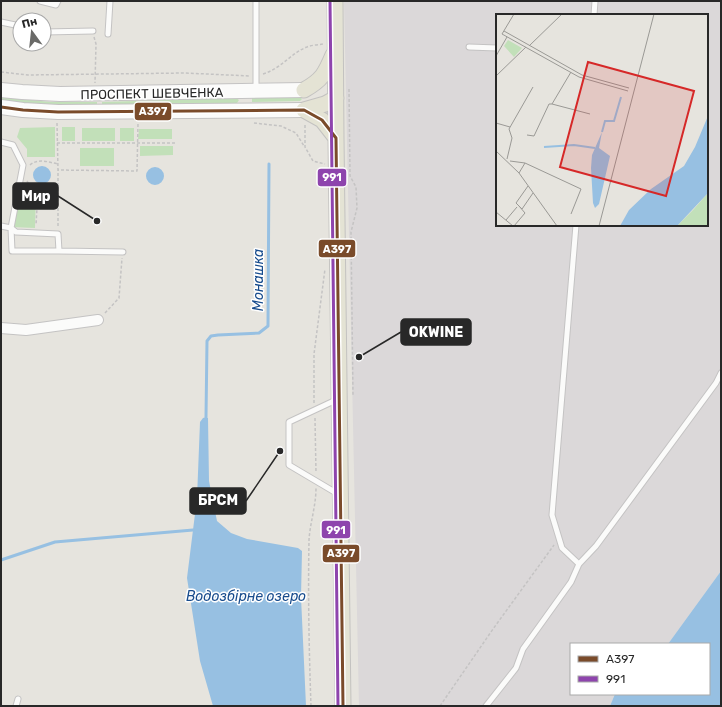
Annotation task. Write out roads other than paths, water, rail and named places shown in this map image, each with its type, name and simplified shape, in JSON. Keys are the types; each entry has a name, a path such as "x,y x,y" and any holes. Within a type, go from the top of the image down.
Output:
{"main road":[{"path":"335,1 336,138 346,397 340,496 343,706"},
{"path":"304,90 316,84 324,75 335,51"},
{"path":"304,90 325,93 336,98"},
{"path":"304,115 336,98"},
{"path":"304,115 322,120 336,138"}],"street":[{"name":"ПРОСПЕКТ ШЕВЧЕНКА","path":"1,90 60,94 304,90"},
{"path":"244,110 250,91"},
{"name":"ПРОСПЕКТ ШЕВЧЕНКА","path":"1,107 58,112 244,110 304,115"},
{"path":"1,328 26,330 98,320"}],"lane":[{"path":"40,1 56,5 58,1"},
{"path":"108,34 110,1"},
{"path":"250,91 256,1"},
{"path":"594,14 595,1"},
{"path":"1,22 12,24"},
{"path":"52,32 93,31"},
{"path":"469,47 496,48"},
{"path":"1,142 13,145 23,165 11,228 12,251 123,252"},
{"path":"1,226 11,228 16,232 58,234 59,251"},
{"path":"576,226 552,515 562,548 580,564"},
{"path":"486,706 516,668 523,649 571,582 580,564 596,546 716,383 721,373"},
{"path":"340,496 289,465 289,422 346,397"},
{"path":"16,706 18,699"}],"water":[{"path":"38,166 46,166 51,171 49,182 46,184 38,184 33,179 33,171"},
{"path":"151,167 159,167 164,172 162,183 159,185 151,185 146,180 146,172"},
{"name":"Водозбірне озеро","path":"206,417 208,418 209,481 217,521 231,533 247,539 298,548 302,551 301,597 306,706 213,706 200,661 187,578 197,498 200,422"},
{"path":"721,571 721,706 610,706 615,695 710,695 710,643 669,643"}],"waterway":[{"name":"Монашка","path":"206,417 207,341 211,336 259,333 268,326 269,164"},
{"path":"1,560 55,542 193,530"}],"place":[{"name":"Мир","path":"97,221"},
{"name":"OKWINE","path":"359,357"},
{"name":"БРСМ","path":"280,451"}]}
